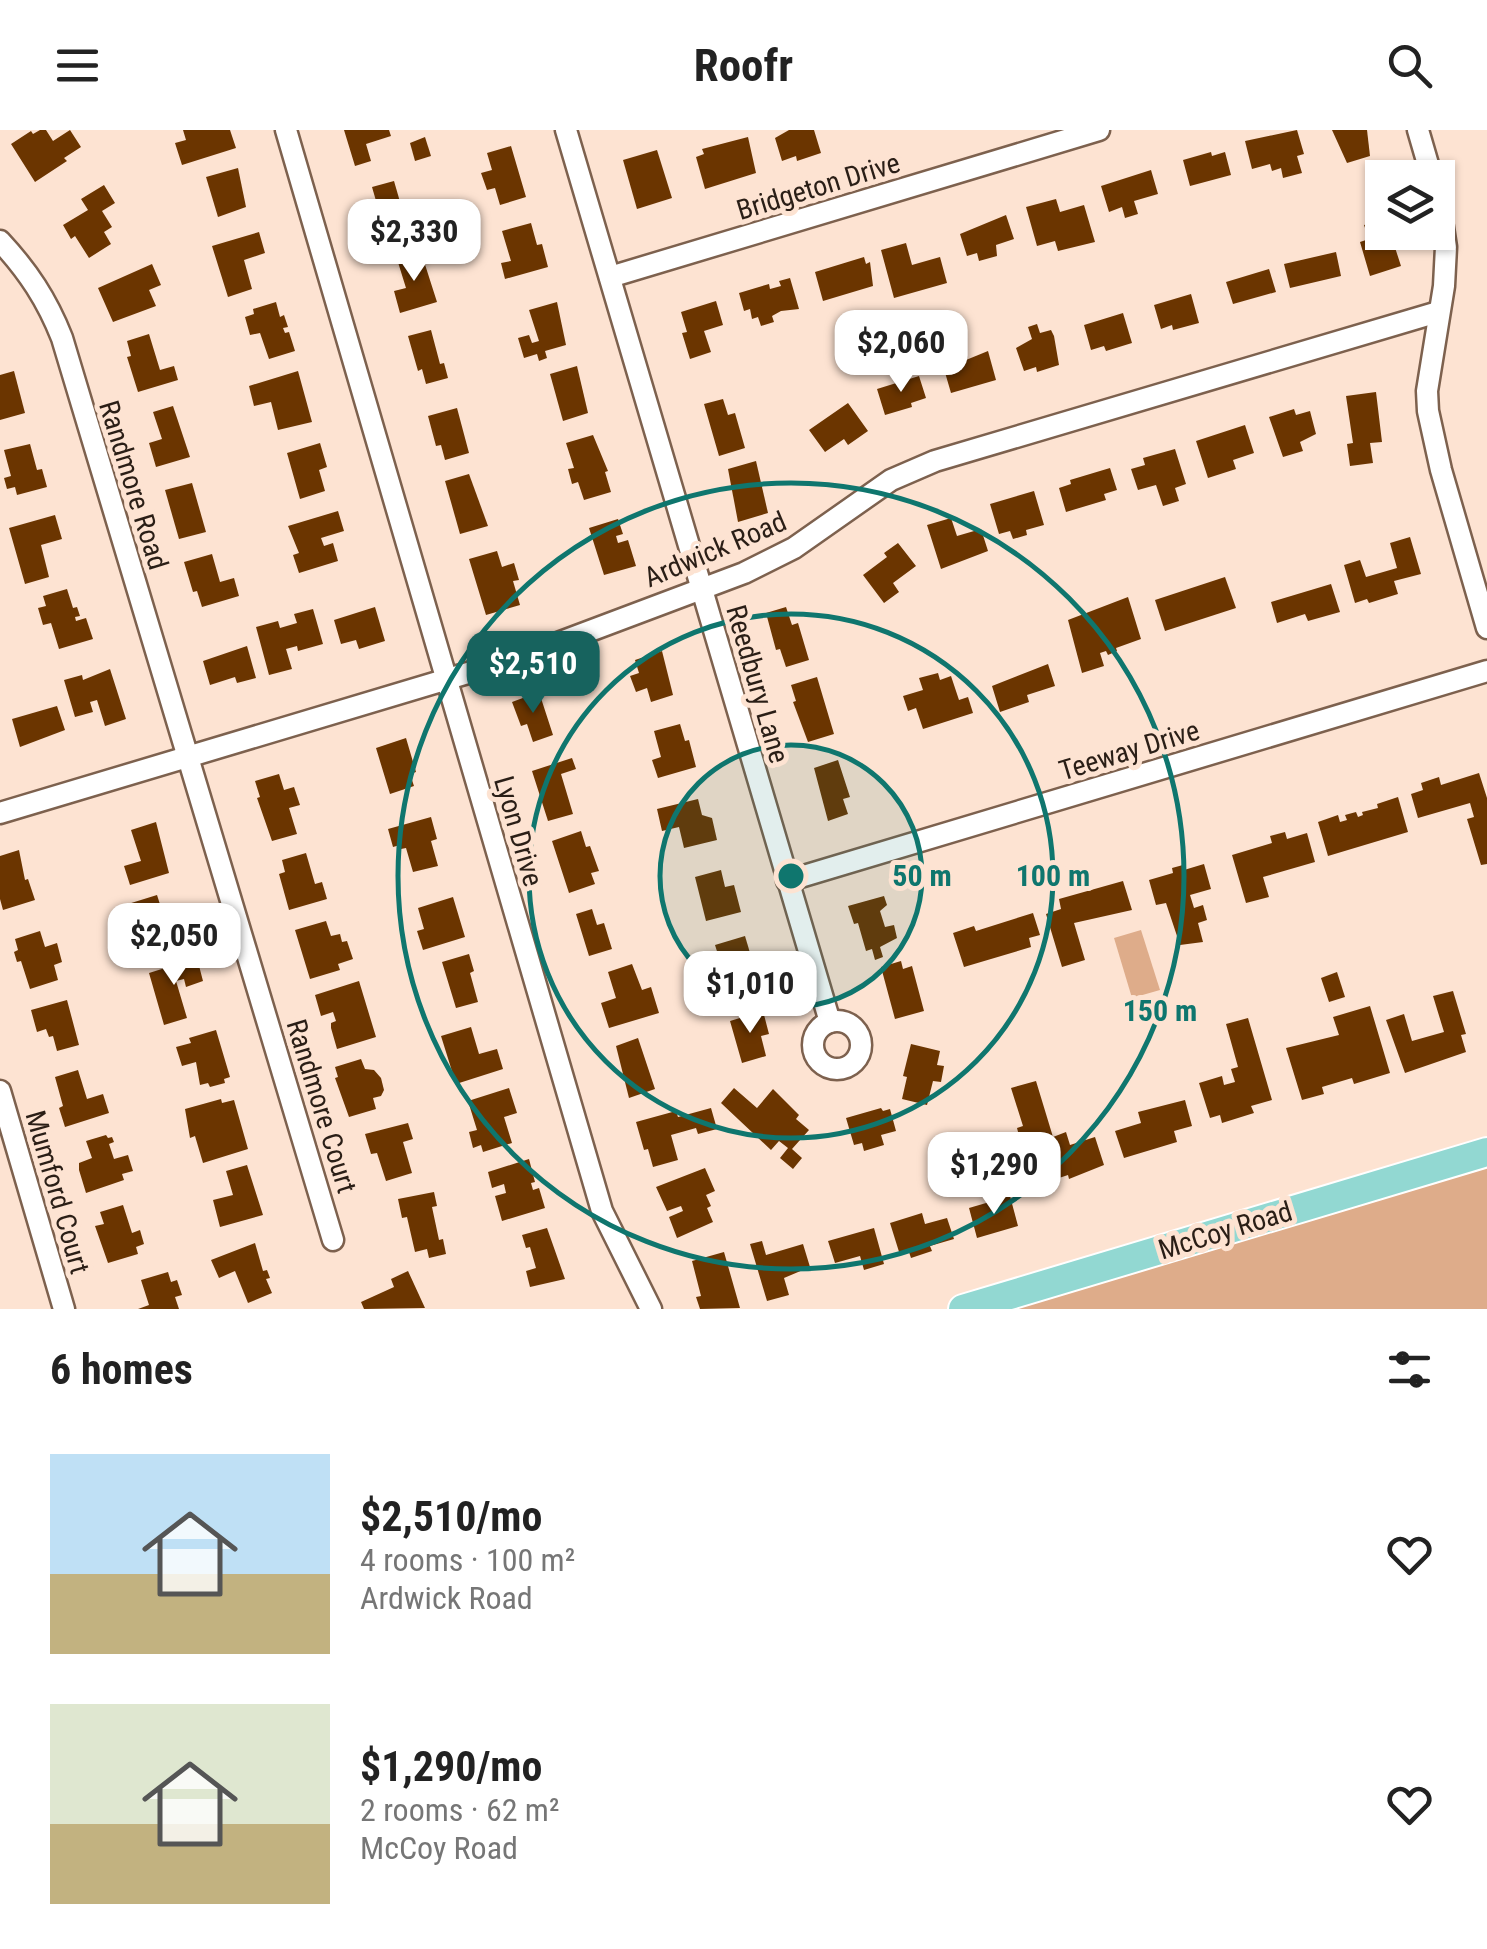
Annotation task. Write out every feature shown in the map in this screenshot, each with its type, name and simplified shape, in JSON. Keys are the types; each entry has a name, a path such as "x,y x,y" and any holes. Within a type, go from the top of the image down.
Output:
{"main road":[{"name":"McCoy Road","path":"963,1309 1487,1152"}],"street":[{"name":"Lyon Drive","path":"286,130 602,1211 651,1309"},
{"name":"Reedbury Lane","path":"566,130 830,1022"},
{"name":"Bridgeton Drive","path":"610,277 1099,130"},
{"path":"1418,130 1427,160"},
{"name":"Randmore Road","path":"0,242 36,284 62,338 188,759"},
{"path":"1446,250 1444,286 1426,391 1428,412 1487,628"},
{"name":"Ardwick Road","path":"0,813 518,658 744,573 794,548 891,480 920,467 1438,312"},
{"name":"Teeway Drive","path":"787,881 1487,671"},
{"name":"Randmore Court","path":"188,759 333,1240"},
{"name":"Mumford Court","path":"0,1091 64,1309"}],"shaded area":[{"path":"1141,930 1160,990 1132,998 1114,938"},
{"path":"1487,1168 1487,1309 1015,1309"}],"building":[{"path":"46,130 53,141 70,130 81,147 35,182 11,144 31,131 33,134"},
{"path":"183,130 230,130 236,148 182,165 175,143 186,140"},
{"path":"344,130 389,130 391,136 366,144 371,161 355,166"},
{"path":"789,130 814,130 821,153 797,161 796,156 782,161 775,138"},
{"path":"1297,130 1304,154 1297,156 1302,173 1283,178 1281,168 1272,171 1270,164 1252,169 1245,141"},
{"path":"1332,130 1367,130 1370,156 1347,163"},
{"path":"425,137 431,156 415,161 410,143"},
{"path":"748,137 756,173 705,189 696,157 704,154 702,149"},
{"path":"511,146 526,197 500,205 495,188 487,190 481,173 492,170 487,153"},
{"path":"657,150 672,198 637,209 623,160"},
{"path":"1211,152 1212,156 1225,152 1231,175 1190,186 1183,160"},
{"path":"238,168 246,207 218,217 206,177"},
{"path":"1151,170 1158,194 1134,201 1138,214 1125,218 1122,207 1109,212 1101,186"},
{"path":"394,181 409,233 387,239 372,187"},
{"path":"104,185 115,203 102,211 112,227 104,232 111,244 89,258 63,225 88,210 81,199"},
{"path":"1056,199 1060,212 1084,205 1095,242 1058,251 1055,241 1037,246 1026,207"},
{"path":"1006,215 1014,239 996,245 997,256 979,261 977,253 967,256 960,234"},
{"path":"531,223 548,267 505,279 501,263 511,261 502,231"},
{"path":"259,232 265,253 244,260 252,289 228,297 212,246"},
{"path":"1365,240 1365,250 1396,250 1401,266 1370,276 1360,242"},
{"path":"906,243 912,265 940,257 947,283 894,298 881,250"},
{"path":"421,252 437,302 400,313 394,291 406,288 397,259"},
{"path":"1336,252 1341,276 1290,288 1284,264"},
{"path":"864,257 866,264 870,262 873,286 823,301 815,272"},
{"path":"152,264 161,285 149,290 156,306 113,322 98,288"},
{"path":"1269,269 1276,292 1233,304 1226,282"},
{"path":"790,278 799,309 781,311 772,316 774,322 761,326 758,317 752,319 750,309 744,311 739,293 769,284 770,289 781,286 779,281"},
{"path":"1191,294 1199,323 1161,329 1154,305"},
{"path":"716,301 723,325 704,331 711,352 690,359 681,312"},
{"path":"276,302 295,351 269,359 260,333 250,335 245,317 254,314 253,309"},
{"path":"557,302 566,345 545,351 547,358 539,361 537,354 524,358 518,338 529,335 532,343 539,341 529,310"},
{"path":"1123,313 1132,343 1106,351 1104,346 1091,350 1084,325"},
{"path":"1037,324 1040,333 1051,330 1059,365 1037,372 1036,367 1024,371 1016,348 1032,339 1028,327"},
{"path":"431,330 448,378 426,384 408,336"},
{"path":"149,334 160,370 174,366 178,380 138,392 127,357 131,356 127,341"},
{"path":"988,351 996,380 951,393 944,369"},
{"path":"577,366 588,413 563,421 550,374"},
{"path":"14,371 25,413 0,420 0,375"},
{"path":"298,371 312,422 278,430 271,402 254,406 249,386"},
{"path":"919,376 926,398 885,415 877,389"},
{"path":"1376,392 1382,442 1370,443 1373,463 1350,466 1347,444 1353,443 1346,396"},
{"path":"723,399 728,415 735,413 745,448 719,456 704,404"},
{"path":"848,403 868,431 848,445 844,439 825,452 809,430"},
{"path":"173,406 190,457 156,467 149,443 162,439 153,412"},
{"path":"457,408 469,453 445,460 441,445 436,446 428,416"},
{"path":"1294,409 1296,415 1310,411 1316,434 1300,442 1303,451 1283,457 1269,417"},
{"path":"1245,425 1254,453 1233,460 1236,469 1208,478 1196,441"},
{"path":"593,435 608,471 605,472 611,492 584,500 578,482 572,484 568,469 574,468 566,443"},
{"path":"320,443 327,467 319,470 325,491 300,499 287,453"},
{"path":"30,444 37,470 42,469 47,487 17,495 15,487 7,489 4,478 11,476 4,450"},
{"path":"1175,449 1186,484 1175,488 1179,501 1163,506 1156,485 1138,490 1131,469 1145,465 1143,458"},
{"path":"756,461 768,513 738,522 728,469"},
{"path":"1110,468 1117,490 1104,494 1106,500 1066,512 1059,488 1071,484 1070,480"},
{"path":"469,474 488,526 460,534 445,481"},
{"path":"192,483 206,532 179,539 165,490"},
{"path":"1034,491 1044,525 1013,539 1010,531 999,534 990,504"},
{"path":"338,511 344,531 321,538 324,546 333,543 338,561 299,573 293,555 299,553 288,526"},
{"path":"55,515 62,539 41,545 49,577 25,584 9,528"},
{"path":"951,518 957,536 981,529 988,551 941,569 927,525"},
{"path":"618,519 623,534 616,536 618,543 628,540 636,566 604,575 589,528"},
{"path":"1410,537 1421,574 1394,581 1398,594 1355,603 1344,565 1360,560 1366,577 1397,568 1390,543"},
{"path":"898,543 916,566 893,583 899,592 884,603 863,575"},
{"path":"497,551 502,567 514,563 519,580 513,581 520,605 486,615 469,559"},
{"path":"212,554 220,582 234,578 239,596 202,607 184,562"},
{"path":"1225,577 1236,608 1165,631 1155,600"},
{"path":"1331,584 1340,612 1308,621 1305,614 1277,623 1271,602"},
{"path":"67,589 80,616 75,617 76,621 86,618 93,639 59,649 51,623 43,625 38,608 46,606 43,596"},
{"path":"1128,597 1141,639 1108,655 1106,651 1100,653 1104,666 1082,673 1068,620"},
{"path":"375,607 385,641 359,649 356,640 341,644 334,620"},
{"path":"786,607 792,625 798,623 809,660 786,667 780,649 776,650 766,613"},
{"path":"313,609 323,644 298,651 297,646 286,649 292,669 269,675 256,627 278,621 280,628 297,623 294,614"},
{"path":"247,646 256,678 237,683 235,677 210,685 203,661"},
{"path":"662,651 673,695 651,702 647,688 636,692 630,676 639,673 635,660"},
{"path":"1048,664 1055,686 1027,695 1029,702 1000,712 992,686"},
{"path":"110,669 126,719 105,726 97,700 90,702 93,712 75,717 64,680 82,675 83,680"},
{"path":"938,673 940,680 951,676 959,700 968,697 973,713 923,729 916,708 908,711 903,696 923,690 919,678"},
{"path":"817,677 834,734 808,742 791,685"},
{"path":"539,692 553,735 533,742 527,724 521,726 512,702"},
{"path":"57,706 65,730 20,747 12,719"},
{"path":"680,724 696,767 658,778 652,760 661,757 654,731"},
{"path":"406,738 416,772 410,774 414,786 390,794 376,748"},
{"path":"572,758 576,769 561,774 573,814 548,821 532,771"},
{"path":"838,760 850,797 843,799 848,814 828,821 814,768"},
{"path":"1479,773 1487,798 1487,864 1481,865 1467,819 1474,817 1470,803 1418,818 1411,794 1423,790 1421,783 1439,777 1441,785"},
{"path":"279,774 284,790 294,787 300,805 289,808 297,834 272,841 255,781"},
{"path":"1398,797 1408,832 1328,856 1318,822 1338,815 1340,822 1347,820 1345,815 1356,812 1358,817 1378,808 1377,804"},
{"path":"698,799 702,815 712,818 717,840 684,848 679,827 662,831 657,809"},
{"path":"431,817 437,839 431,841 438,866 413,872 406,848 393,847 388,829"},
{"path":"156,822 169,873 130,885 124,866 141,861 131,830"},
{"path":"581,831 599,871 591,873 595,884 569,893 552,841"},
{"path":"1285,832 1287,839 1307,833 1315,862 1263,877 1269,897 1246,903 1232,855 1272,843 1270,836"},
{"path":"19,850 25,880 28,879 35,900 3,910 0,856"},
{"path":"306,853 315,884 322,882 327,899 289,910 279,874 285,872 282,860"},
{"path":"1204,864 1211,889 1190,895 1194,908 1203,905 1207,920 1198,923 1203,942 1180,945 1166,903 1156,905 1149,880 1173,873 1172,868 1183,865 1184,870"},
{"path":"721,870 725,887 734,885 741,912 706,921 695,877"},
{"path":"1123,881 1132,910 1074,923 1085,960 1062,967 1046,914 1061,909 1059,899"},
{"path":"157,895 166,923 185,917 191,940 142,954 128,904"},
{"path":"884,896 887,905 880,911 885,927 894,925 897,938 880,947 883,957 875,960 872,949 866,951 848,906"},
{"path":"453,897 465,937 423,950 417,931 424,929 418,908"},
{"path":"592,909 597,925 604,923 612,949 589,956 576,914"},
{"path":"1033,913 1040,935 1029,938 1031,947 964,967 953,933 974,926 976,931"},
{"path":"326,921 331,936 340,934 342,942 347,941 353,959 338,964 340,970 310,979 295,930"},
{"path":"40,931 45,947 57,943 62,962 54,965 58,980 30,989 14,952 18,950 15,939"},
{"path":"745,936 758,980 729,989 715,945"},
{"path":"469,954 478,1002 456,1008 442,962"},
{"path":"197,958 203,981 186,987 184,979 176,981 187,1018 164,1025 149,973"},
{"path":"901,961 903,969 912,966 924,1011 895,1019 881,967"},
{"path":"632,964 642,990 651,987 659,1013 609,1028 601,1003 616,998 608,972"},
{"path":"1337,972 1345,997 1329,1002 1321,978"},
{"path":"359,981 376,1037 337,1049 331,1028 336,1021 333,1012 321,1016 315,995"},
{"path":"1453,991 1466,1034 1461,1035 1466,1052 1405,1073 1386,1020 1404,1014 1412,1041 1444,1032 1433,996"},
{"path":"67,1000 79,1045 57,1051 53,1036 49,1037 46,1029 37,1032 31,1010"},
{"path":"1370,1006 1390,1073 1354,1084 1352,1078 1322,1087 1324,1094 1302,1100 1286,1048 1339,1035 1333,1017"},
{"path":"763,1011 769,1034 761,1036 766,1056 742,1063 730,1021"},
{"path":"1248,1018 1272,1100 1251,1106 1254,1113 1222,1123 1220,1115 1210,1118 1199,1083 1222,1076 1224,1085 1235,1082 1231,1069 1238,1067 1226,1024"},
{"path":"471,1027 479,1054 497,1049 503,1069 456,1084 441,1036"},
{"path":"216,1030 230,1077 224,1079 225,1083 210,1087 208,1083 200,1085 196,1062 182,1066 176,1047 191,1043 189,1038"},
{"path":"638,1038 655,1089 629,1098 616,1046"},
{"path":"911,1044 940,1051 937,1065 944,1066 941,1082 933,1081 927,1105 902,1099"},
{"path":"361,1059 365,1069 374,1070 381,1078 384,1090 381,1096 373,1098 376,1109 349,1117 335,1067"},
{"path":"78,1070 87,1099 103,1094 109,1113 65,1127 55,1077"},
{"path":"1036,1081 1053,1137 1066,1132 1070,1145 1095,1137 1104,1165 1069,1179 1068,1175 1050,1181 1047,1170 1029,1175 1017,1128 1023,1126 1011,1088"},
{"path":"509,1088 517,1113 504,1117 512,1143 483,1152 481,1145 473,1148 469,1132 477,1130 468,1101"},
{"path":"734,1088 757,1108 773,1089 799,1115 796,1119 809,1130 792,1149 802,1158 793,1169 780,1158 788,1148 779,1141 771,1150 721,1103"},
{"path":"221,1099 222,1103 234,1100 248,1149 203,1163 195,1136 190,1138 185,1109"},
{"path":"1185,1100 1192,1126 1174,1131 1177,1142 1124,1158 1115,1131 1141,1123 1138,1112"},
{"path":"711,1108 717,1129 698,1134 696,1128 671,1135 678,1160 653,1167 636,1122 676,1111 678,1117"},
{"path":"890,1109 896,1131 881,1135 884,1145 864,1151 862,1143 854,1145 846,1118"},
{"path":"408,1123 413,1139 403,1142 412,1173 386,1181 377,1153 371,1154 365,1134"},
{"path":"106,1135 114,1142 109,1144 114,1159 128,1155 133,1171 122,1174 124,1180 86,1193 79,1163 92,1158 86,1141"},
{"path":"529,1159 535,1182 531,1183 533,1190 539,1188 545,1208 502,1221 495,1196 506,1193 504,1184 492,1188 488,1172"},
{"path":"247,1165 263,1215 220,1227 213,1200 233,1195 226,1171"},
{"path":"705,1168 715,1191 706,1195 713,1222 677,1238 669,1217 683,1211 681,1206 667,1211 656,1187"},
{"path":"434,1192 437,1206 432,1207 446,1254 429,1258 427,1249 415,1252 407,1217 402,1218 398,1199"},
{"path":"1010,1196 1018,1226 977,1238 969,1208"},
{"path":"123,1205 132,1233 140,1230 144,1244 136,1247 138,1254 108,1263 95,1226 104,1224 100,1212"},
{"path":"922,1213 925,1224 947,1218 954,1239 930,1246 932,1251 911,1258 909,1252 900,1255 890,1223"},
{"path":"547,1228 565,1279 530,1287 526,1271 536,1268 522,1235"},
{"path":"874,1228 884,1264 864,1270 860,1256 835,1263 828,1241"},
{"path":"762,1241 766,1255 803,1244 810,1267 784,1278 789,1295 767,1301 750,1244"},
{"path":"255,1243 272,1293 248,1303 235,1271 219,1278 211,1260"},
{"path":"724,1252 740,1308 700,1309 696,1297 701,1296 692,1261"},
{"path":"408,1271 425,1308 364,1309 361,1302 394,1287 391,1279"},
{"path":"168,1272 171,1282 177,1280 182,1295 175,1297 179,1309 138,1309 149,1305 141,1280"}]}
